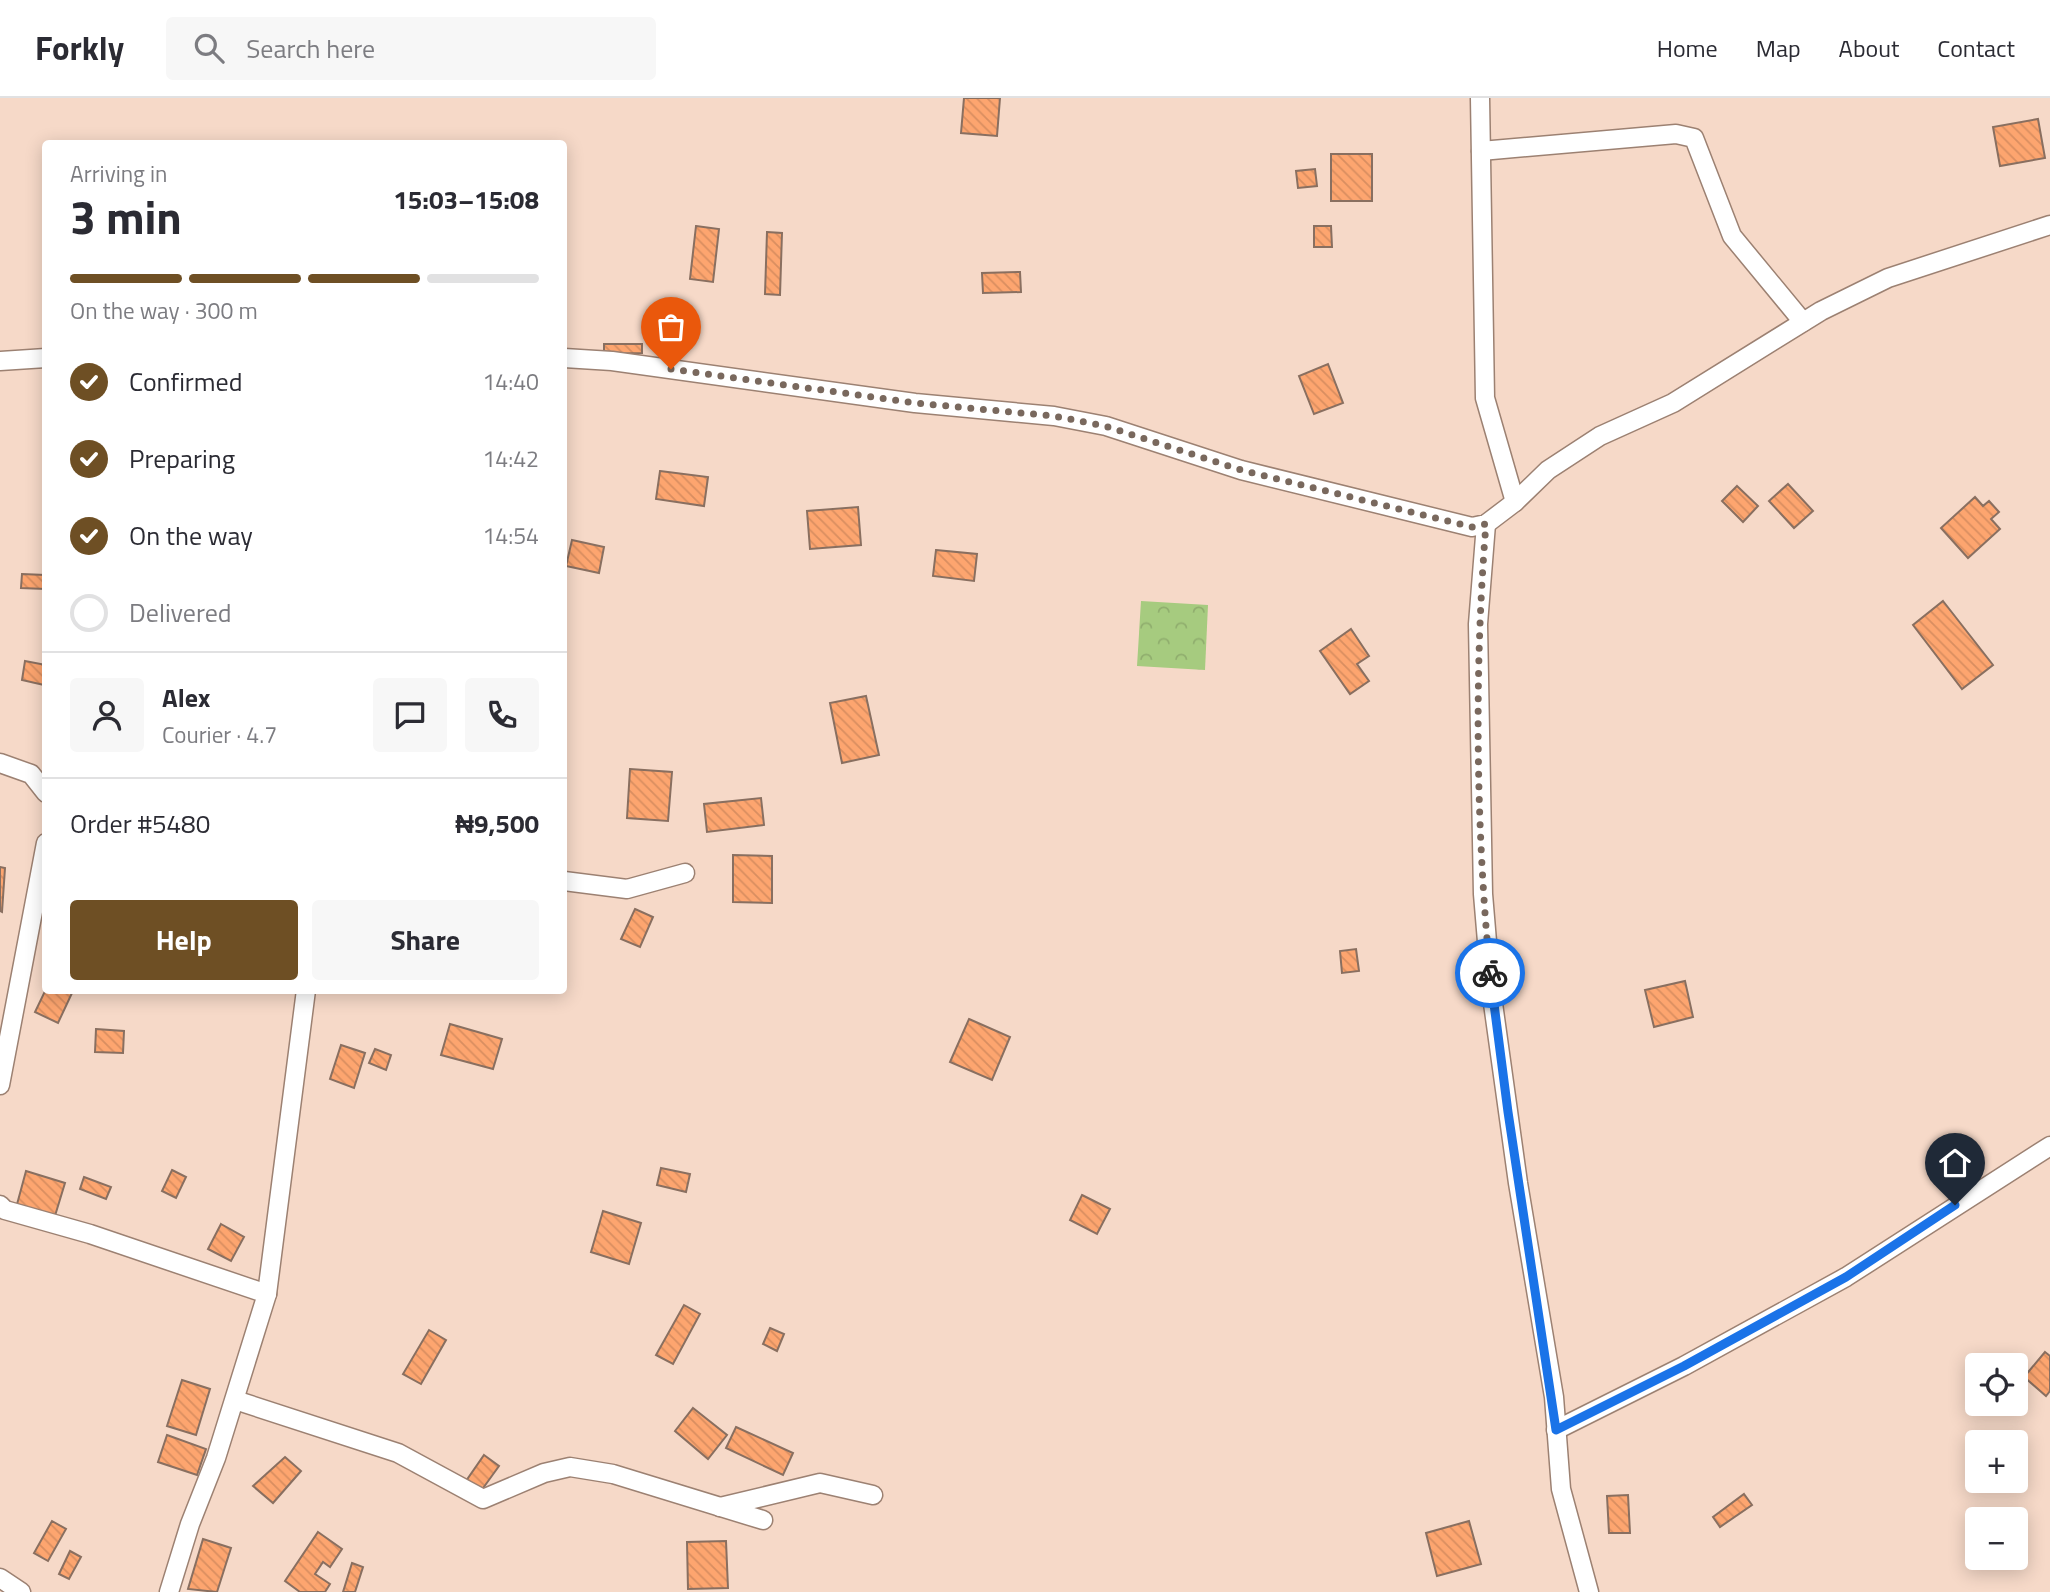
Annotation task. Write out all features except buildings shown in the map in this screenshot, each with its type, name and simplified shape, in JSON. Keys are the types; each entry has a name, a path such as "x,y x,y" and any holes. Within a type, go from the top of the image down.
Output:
{"street":[{"path":"1480,98 1485,398 1515,502"},
{"path":"1482,151 1676,134 1694,138 1732,236 1803,322"},
{"path":"567,358 612,361 915,403 1054,416 1105,426 1241,470 1325,488 1472,527 1486,524 1515,502 1548,470 1600,436 1673,403 1803,322 1888,278 2050,225"},
{"path":"0,361 42,358"},
{"path":"1486,524 1478,624 1483,894 1501,1065 1556,1430 1561,1489 1588,1592"},
{"path":"0,763 31,774 42,788"},
{"path":"0,1086 42,864"},
{"path":"567,881 627,889 685,873"},
{"path":"169,1592 235,1400 267,1294 305,994"},
{"path":"1556,1430 1684,1366 1846,1277 2050,1146"},
{"path":"0,1205 5,1210 103,1238 267,1294"},
{"path":"235,1400 398,1453 483,1499 544,1473 570,1468 613,1474 763,1520"},
{"path":"720,1507 820,1483 873,1495"},
{"path":"0,1578 21,1592"}],"green space":[{"path":"1141,601 1208,605 1205,670 1137,666"}],"way so far":[{"path":"671,369 915,403 1054,416 1105,426 1241,470 1325,488 1472,527 1486,524 1478,624 1483,894 1490,973"}],"route":[{"path":"1490,973 1518,1183 1554,1397 1556,1430 1684,1366 1846,1277 1955,1205"}]}
